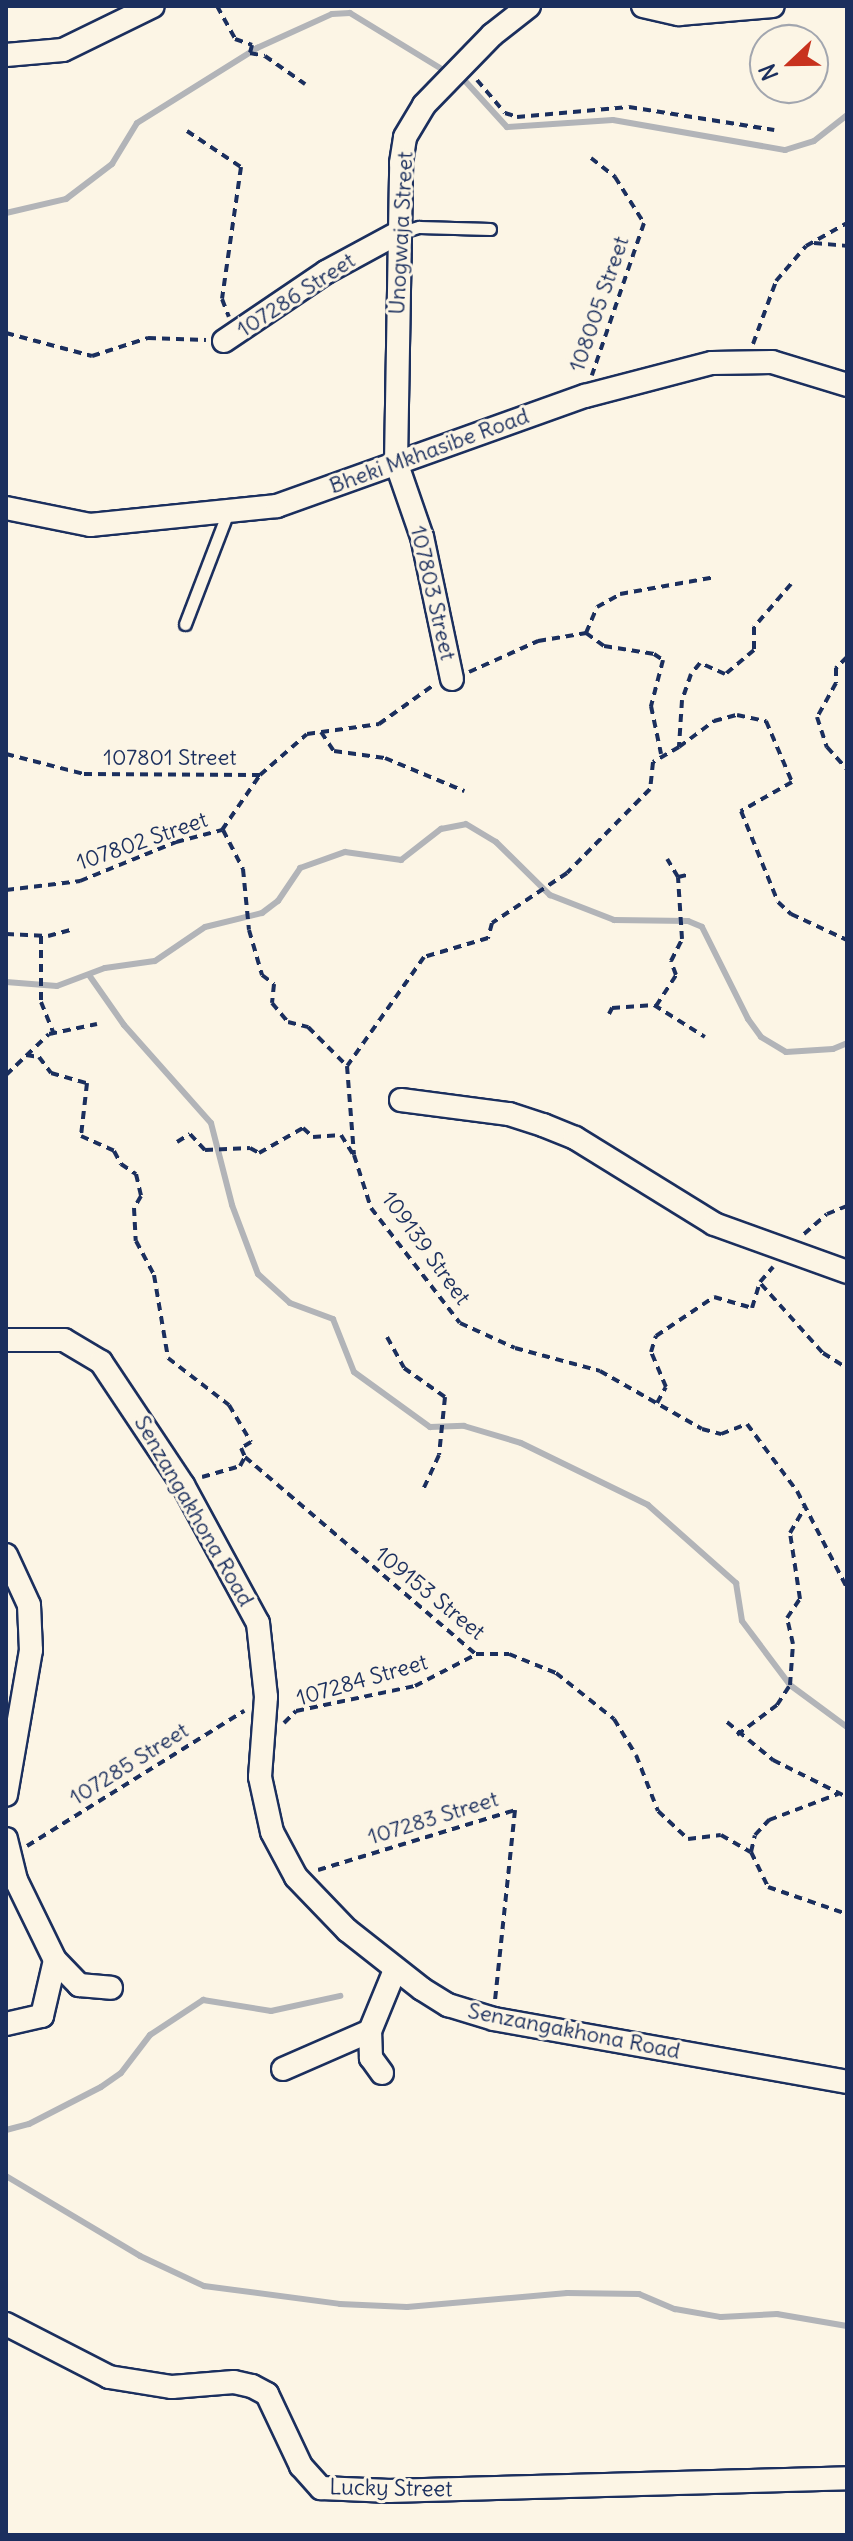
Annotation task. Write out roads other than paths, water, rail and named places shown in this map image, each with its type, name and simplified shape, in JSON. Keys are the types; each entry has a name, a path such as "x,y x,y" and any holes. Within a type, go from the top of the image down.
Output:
{"street":[{"path":"6,55 63,50 153,6"},
{"name":"Unogwaja Street","path":"396,462 396,234 405,137 424,105 464,62 529,6"},
{"path":"643,6 679,14 773,6"},
{"name":"107286 Street","path":"230,337 326,272 396,234"},
{"name":"Bheki Mkhasibe Road","path":"6,508 90,525 277,506 585,396 712,363 747,361 803,369 847,385"},
{"name":"107803 Street","path":"396,462 422,537 452,679"},
{"path":"401,1100 509,1114 543,1125 575,1138 714,1224 847,1272"},
{"name":"Senzangakhona Road","path":"6,1340 64,1340 101,1362 183,1485 258,1623 266,1697 263,1745 266,1814 296,1877 330,1914 395,1970 448,2005 494,2019 847,2082"},
{"path":"6,1555 29,1605 31,1650 6,1795"},
{"path":"7,1848 55,1960 79,1985 111,1988"},
{"path":"6,2024 42,2016 55,1960"},
{"path":"382,2073 371,2058 370,2031 395,1970"},
{"path":"283,2069 370,2031"},
{"name":"Lucky Street","path":"6,2324 109,2377 172,2387 234,2382 252,2386 267,2394 301,2466 321,2488 390,2491 847,2478"}],"lane":[{"path":"396,234 419,227 490,229"},
{"path":"185,624 228,512"}],"waterway":[{"path":"6,213 66,199 112,164 137,123 257,48 332,14 350,13 440,68"},
{"path":"466,82 507,127 613,120 785,150 814,141 847,115"},
{"path":"6,982 57,986 105,968 155,961 205,927 262,913 278,901 300,868 345,852 401,860 441,829 466,824 496,842 550,895 614,920 688,921 702,927 748,1019 761,1037 786,1052 833,1049 847,1043"},
{"path":"89,975 124,1025 211,1123 232,1205 258,1274 290,1303 333,1319 354,1372 430,1427 464,1426 521,1443 648,1505 736,1583 742,1621 790,1685 847,1727"},
{"path":"6,2130 29,2124 101,2087 121,2073 150,2035 203,2000 271,2011 340,1996"},
{"path":"6,2176 140,2256 204,2286 340,2304 407,2307 567,2293 639,2294 675,2309 721,2317 777,2314 847,2326"}]}
